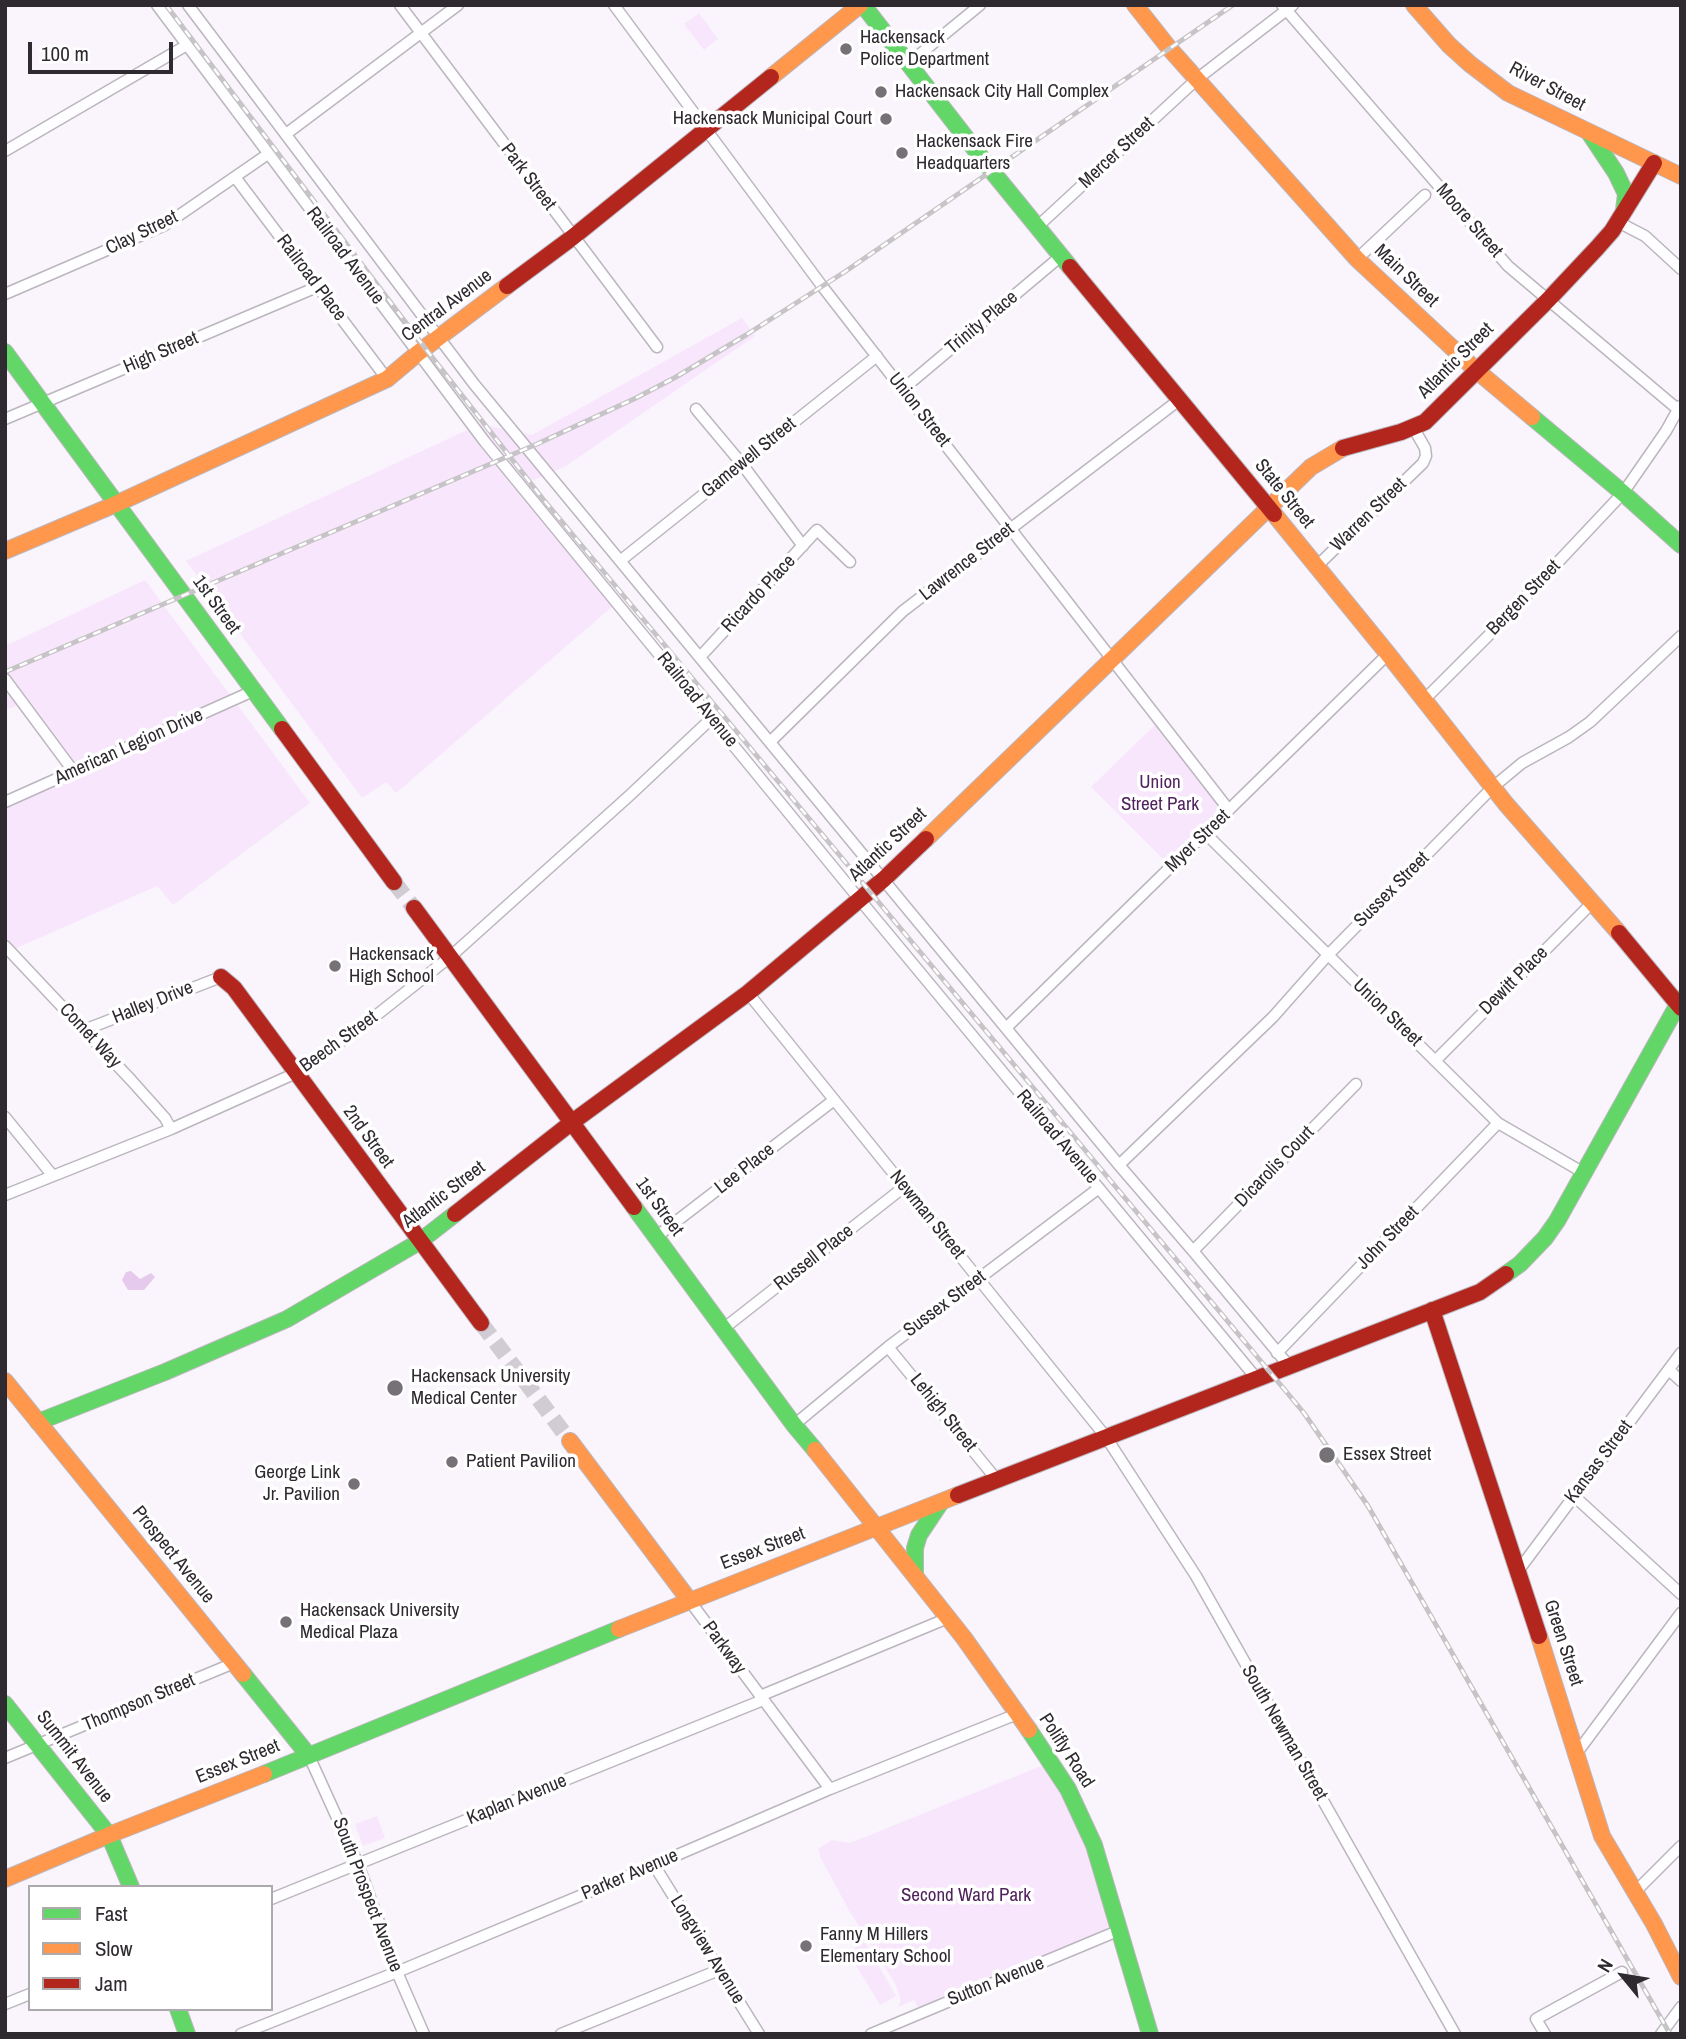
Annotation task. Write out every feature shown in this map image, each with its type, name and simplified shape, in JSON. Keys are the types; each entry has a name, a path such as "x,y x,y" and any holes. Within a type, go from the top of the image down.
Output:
{"street":[{"name":"Railroad Avenue","path":"157,5 485,442 860,900 1257,1378"},
{"name":"Railroad Avenue","path":"188,5 474,384 1119,1165 1289,1366"},
{"name":"Park Street","path":"400,5 657,347"},
{"path":"286,134 458,5"},
{"name":"Union Street","path":"614,5 822,286 1229,810"},
{"name":"Central Avenue","path":"5,551 116,504 387,379 573,237 862,5"},
{"name":"State Street","path":"862,5 1037,227 1388,654 1492,788 1680,1004"},
{"path":"908,64 980,5"},
{"name":"Main Street","path":"1135,5 1357,259 1476,370 1681,545"},
{"name":"River Street","path":"1415,5 1449,45 1508,93 1681,176"},
{"name":"Mercer Street","path":"1037,227 1197,79 1287,7"},
{"name":"Moore Street","path":"1287,7 1508,266 1680,409"},
{"path":"5,151 187,46"},
{"path":"1590,134 1616,173 1626,194 1621,217 1681,269"},
{"name":"Clay Street","path":"5,294 165,225 268,154"},
{"name":"Atlantic Street","path":"38,1422 288,1318 419,1242 571,1123 748,993 884,879 1311,467 1326,456 1357,443 1425,422 1597,248 1621,217 1654,163"},
{"name":"Railroad Place","path":"235,177 387,379"},
{"path":"1357,259 1425,195"},
{"name":"Trinity Place","path":"902,389 1061,256"},
{"name":"High Street","path":"5,419 317,287"},
{"name":"1st Street","path":"5,352 394,882"},
{"name":"Gamewell Street","path":"620,561 877,356"},
{"name":"Lawrence Street","path":"771,742 903,611 1179,400"},
{"path":"696,409 742,464 803,547"},
{"name":"Bergen Street","path":"1423,701 1623,494 1680,409"},
{"name":"Warren Street","path":"1316,567 1423,463 1426,448 1413,427"},
{"name":"Ricardo Place","path":"700,657 817,530 850,562"},
{"name":"Sussex Street","path":"1119,1165 1273,1017 1327,956 1492,788 1522,763 1590,722 1681,636"},
{"name":"Myer Street","path":"1007,1027 1388,654"},
{"path":"5,679 74,772"},
{"name":"American Legion Drive","path":"5,802 253,691"},
{"name":"Beech Street","path":"5,1195 171,1129 296,1073 364,1025 450,957 712,718"},
{"name":"Union Street","path":"1205,833 1498,1123 1584,1173"},
{"name":"Dewitt Place","path":"1435,1061 1593,902"},
{"name":"1st Street","path":"414,908 794,1425 877,1527"},
{"name":"Comet Way","path":"5,946 165,1118 171,1129"},
{"name":"Halley Drive","path":"84,1030 221,976"},
{"name":"2nd Street","path":"221,976 234,988 481,1323"},
{"name":"Newman Street","path":"748,993 1106,1437"},
{"name":"Essex Street","path":"5,1879 690,1600 1480,1292 1515,1269 1545,1238 1557,1221 1680,1004"},
{"name":"Dicarolis Court","path":"1193,1251 1356,1084"},
{"name":"Lee Place","path":"656,1237 834,1100"},
{"path":"5,1116 53,1176"},
{"name":"John Street","path":"1277,1353 1498,1123"},
{"name":"Russell Place","path":"723,1329 904,1187"},
{"name":"Sussex Street","path":"794,1425 888,1347 1099,1188"},
{"name":"Green Street","path":"1433,1310 1602,1836 1654,1924 1681,1977"},
{"name":"Lehigh Street","path":"888,1347 997,1480"},
{"name":"Kansas Street","path":"1518,1571 1681,1353"},
{"path":"1669,1370 1681,1381"},
{"name":"Prospect Avenue","path":"5,1381 310,1756"},
{"name":"South Newman Street","path":"1106,1437 1196,1576 1455,2034"},
{"path":"570,1441 690,1600"},
{"path":"1574,1496 1681,1594"},
{"path":"915,1575 915,1548 919,1535 941,1502"},
{"name":"Polifly Road","path":"877,1527 948,1618 1017,1714 1051,1762 1081,1815 1094,1844 1150,2034"},
{"name":"Parkway","path":"690,1600 830,1789"},
{"path":"1576,1754 1681,1613"},
{"name":"Kaplan Avenue","path":"273,1898 761,1698 948,1618"},
{"name":"Thompson Street","path":"5,1758 234,1663"},
{"name":"Summit Avenue","path":"5,1704 109,1836 130,1885"},
{"name":"Parker Avenue","path":"241,2034 397,1972 830,1789 1017,1714"},
{"name":"South Prospect Avenue","path":"310,1756 358,1864 397,1972 424,2034"},
{"path":"1635,1892 1681,1846"},
{"name":"Longview Avenue","path":"654,1865 758,2034"},
{"name":"Sutton Avenue","path":"871,2034 1121,1930"},
{"path":"561,2034 719,1970"},
{"path":"1545,2034 1536,2019 1622,1972"},
{"path":"5,2004 28,1995"},
{"path":"1661,2034 1681,2007"},
{"path":"179,2011 187,2034"}],"green space":[{"path":"699,13 718,39 704,50 684,24"},
{"path":"742,318 755,336 566,466 527,483 620,600 396,793 386,782 362,798 186,561 480,424 532,435"},
{"path":"145,580 310,803 173,905 157,886 12,950 5,943 5,798 73,767 25,703 5,710 5,646"},
{"name":"Union Street Park","path":"1159,721 1229,810 1171,867 1091,787"},
{"name":"Second Ward Park","path":"1051,1762 1066,1786 1120,1930 922,2013 914,2000 898,2007 901,2001 896,1985 850,1912 818,1849 832,1840 850,1843"},
{"path":"377,1816 385,1838 363,1846 355,1824"},
{"path":"865,1942 896,1996 880,2005 848,1952"}],"shaded area":[{"path":"131,1271 140,1279 151,1273 155,1277 144,1290 128,1290 122,1280 126,1272"}],"tunnel":[{"path":"394,882 414,908"},
{"path":"481,1323 570,1441"}],"railway":[{"path":"166,5 425,348 543,499 1304,1413 1368,1506 1670,2034"},
{"path":"5,672 537,444 676,377 846,271 1233,5"}],"traffic: fast":[{"path":"863,5 1070,267"},
{"path":"1590,134 1616,173 1626,194 1624,210"},
{"path":"5,352 282,729"},
{"path":"1532,417 1681,545"},
{"path":"1506,1274 1520,1264 1557,1221 1681,999"},
{"path":"634,1207 815,1450"},
{"path":"38,1422 165,1372 287,1319 419,1242 455,1214"},
{"path":"915,1575 915,1548 919,1535 941,1502"},
{"path":"264,1774 619,1629"},
{"path":"243,1674 309,1756"},
{"path":"5,1704 109,1835 130,1885"},
{"path":"1029,1730 1068,1789 1094,1845 1150,2034"},
{"path":"179,2011 187,2034"}],"traffic: slow":[{"path":"771,77 860,5"},
{"path":"1135,5 1169,48 1357,259 1476,370 1532,417"},
{"path":"1414,5 1449,45 1508,93 1681,176"},
{"path":"5,551 116,504 387,379 507,286"},
{"path":"926,839 1311,467 1343,448"},
{"path":"1274,514 1506,804 1619,933"},
{"path":"5,1381 243,1674"},
{"path":"570,1441 689,1600"},
{"path":"815,1450 964,1638 1029,1730"},
{"path":"619,1629 958,1495"},
{"path":"1539,1636 1602,1836 1654,1924 1681,1977"},
{"path":"5,1879 264,1774"}],"traffic: jam":[{"path":"507,286 573,237 771,77"},
{"path":"1343,448 1401,432 1425,422 1597,248 1612,231 1654,163"},
{"path":"1070,267 1274,514"},
{"path":"282,729 394,882"},
{"path":"455,1214 571,1123 748,993 884,879 926,839"},
{"path":"414,908 634,1207"},
{"path":"1619,933 1681,1008"},
{"path":"221,977 234,988 481,1323"},
{"path":"958,1495 1480,1292 1506,1274"},
{"path":"1432,1310 1539,1636"}],"place":[{"name":"Hackensack Police Department","path":"846,49"},
{"name":"Hackensack City Hall Complex","path":"881,92"},
{"name":"Hackensack Municipal Court","path":"886,119"},
{"name":"Hackensack Fire Headquarters","path":"902,153"},
{"name":"Hackensack High School","path":"335,966"},
{"name":"Hackensack University Medical Center","path":"395,1388"},
{"name":"Essex Street","path":"1327,1455"},
{"name":"Patient Pavilion","path":"452,1462"},
{"name":"George Link Jr. Pavilion","path":"354,1484"},
{"name":"Hackensack University Medical Plaza","path":"286,1622"},
{"name":"Fanny M Hillers Elementary School","path":"806,1946"}]}
